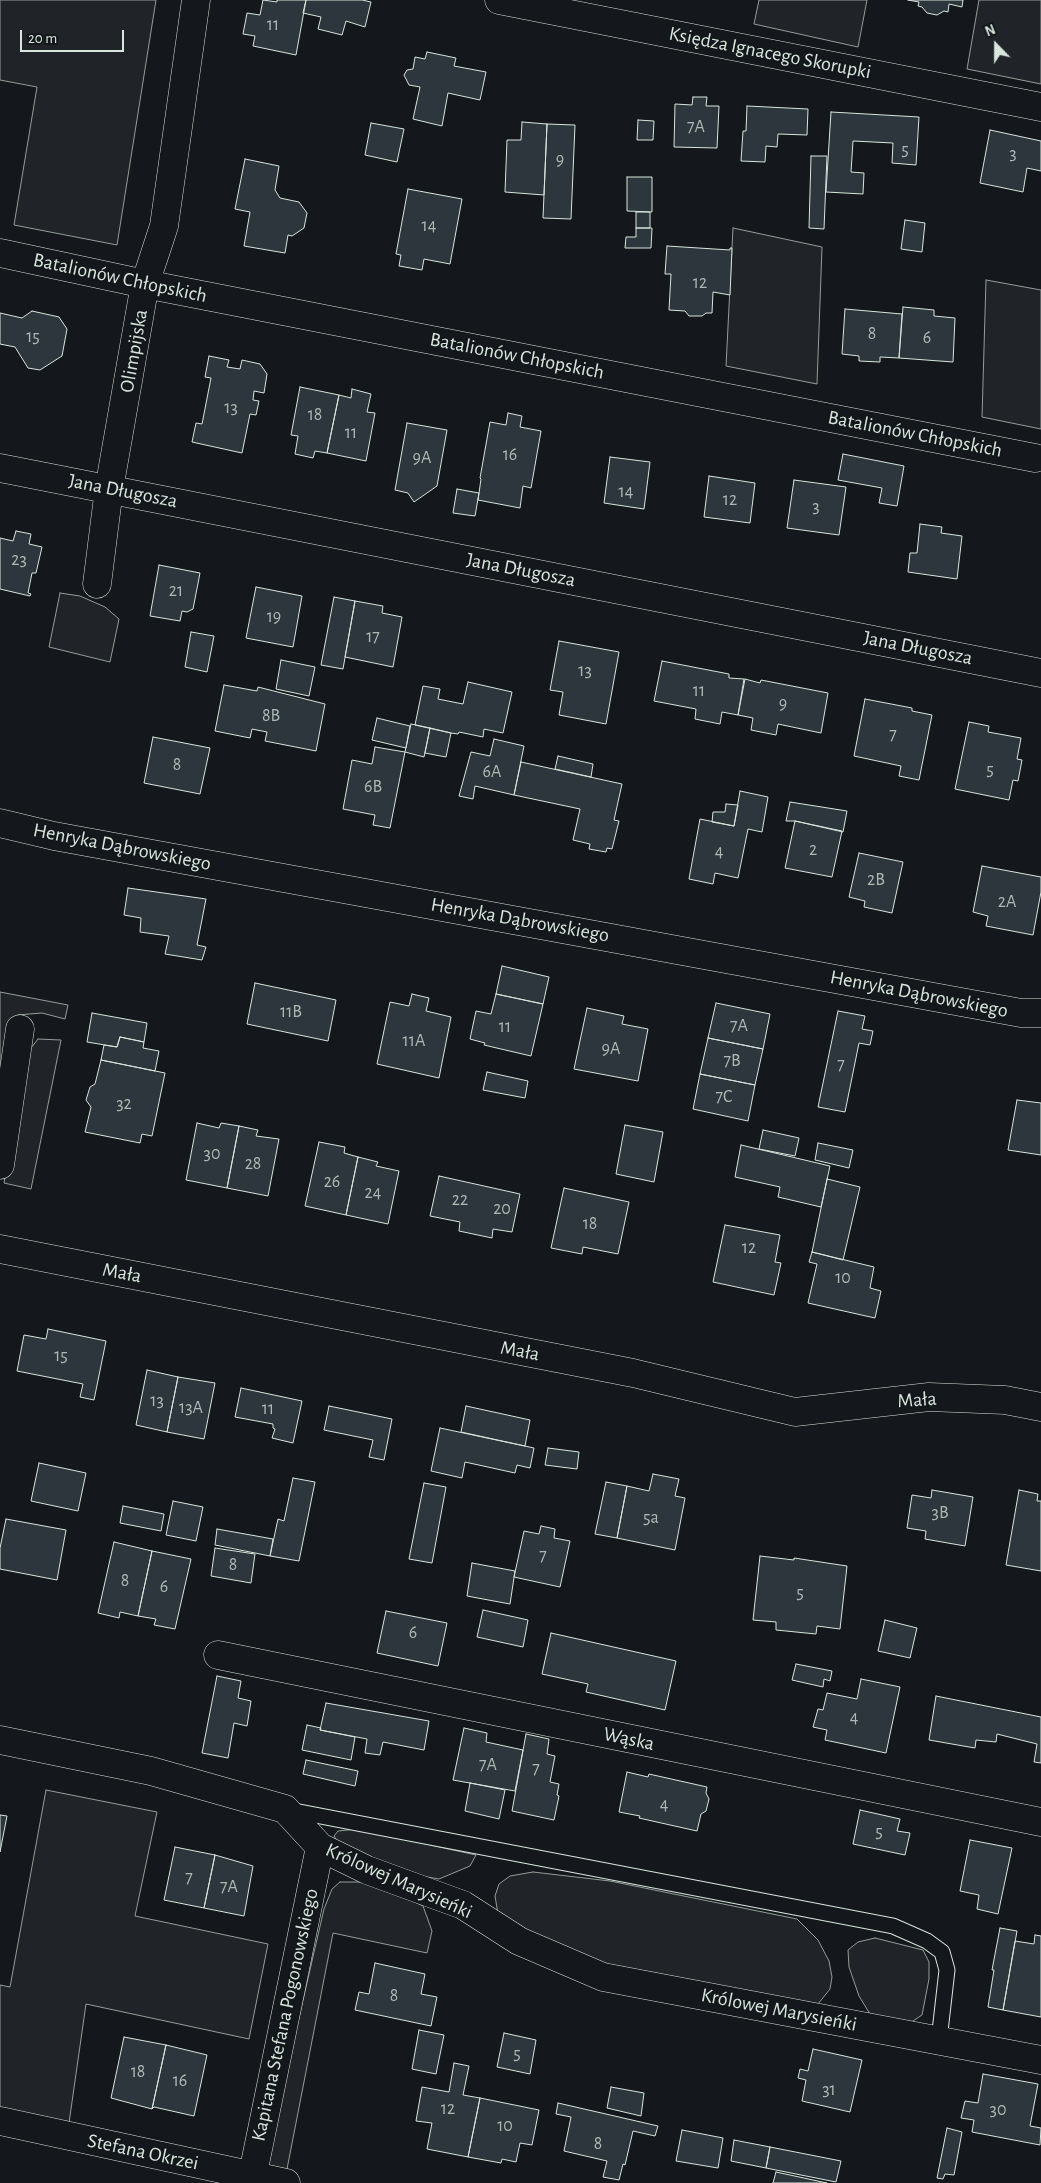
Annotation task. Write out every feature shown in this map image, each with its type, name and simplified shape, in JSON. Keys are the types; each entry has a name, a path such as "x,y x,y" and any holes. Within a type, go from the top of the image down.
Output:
{"street":[{"name":"Olimpijska","path":"97,584 110,489 145,284 164,226 196,0"},
{"name":"Księdza Ignacego Skorupki","path":"499,0 1041,107"},
{"name":"Batalionów Chłopskich","path":"0,253 145,284 1035,458"},
{"name":"Jana Długosza","path":"0,468 1041,673"},
{"name":"Henryka Dąbrowskiego","path":"0,823 73,839 1012,1012 1041,1013"},
{"path":"0,1165 20,1029"},
{"name":"Mała","path":"0,1249 633,1373 795,1412 929,1397 1005,1400 1041,1407"},
{"name":"Wąska","path":"218,1655 1041,1822"},
{"path":"0,1740 150,1771 285,1809"},
{"name":"Królowej Marysieńki","path":"285,1809 320,1847 367,1870 463,1905 518,1942 604,1976 1041,2060"},
{"name":"Kapitana Stefana Pogonowskiego","path":"252,2180 320,1847"},
{"name":"Stefana Okrzei","path":"0,2121 252,2180 286,2183"}],"lane":[{"path":"285,1809 893,1926 927,1941 942,1952 947,1970 938,2040"}],"shaded area":[{"path":"0,0 156,0 117,245 14,225 37,87 0,80"},
{"path":"759,0 867,0 858,47 754,24"},
{"path":"979,0 1041,0 1041,84 967,69"},
{"path":"733,228 822,247 817,384 726,366"},
{"path":"986,280 1041,290 1041,429 982,417"},
{"path":"60,593 80,596 105,607 119,619 110,662 49,647"},
{"path":"0,992 68,1005 65,1019 42,1013 17,1015 8,1028 0,1083"},
{"path":"38,1039 61,1040 31,1189 4,1183 25,1063 31,1048"},
{"path":"46,1790 157,1812 135,1916 268,1944 249,2039 86,2004 69,2123 0,2109 0,1985 10,1987"},
{"path":"357,1829 476,1855 470,1866 439,1879 397,1872 340,1845 334,1836 338,1831"},
{"path":"533,1872 610,1881 797,1919 818,1940 829,1961 832,1977 830,1989 818,2004 614,1968 551,1945 498,1914 495,1896 499,1884 510,1876"},
{"path":"340,1882 365,1882 396,1893 423,1906 432,1931 427,1953 333,1933 287,2169 265,2165 324,1909 332,1889"},
{"path":"875,1938 923,1950 929,1962 929,1979 922,2015 907,2025 873,2019 859,1996 849,1967 848,1950 858,1942"}],"building":[{"path":"263,0 277,2 277,0 306,0 296,55 253,46 255,36 243,34 247,13 260,15"},
{"path":"306,0 362,0 371,2 365,27 346,21 342,35 318,29 321,17 303,13"},
{"path":"908,0 963,0 962,7 949,4 948,12 944,11 937,15 927,13 922,7 918,6 919,2"},
{"path":"427,52 456,58 454,66 486,72 480,100 448,93 442,126 413,119 420,87 409,85 404,75 407,70 413,69 415,57 425,59"},
{"path":"693,97 707,97 706,106 719,106 717,148 674,147 675,104 692,105"},
{"path":"747,106 808,109 807,135 778,134 777,147 766,146 765,162 741,161 743,131 746,131"},
{"path":"831,112 919,117 916,165 892,163 893,143 853,141 851,172 864,173 863,194 826,192"},
{"path":"638,120 654,121 653,140 637,140"},
{"path":"522,122 547,124 544,195 505,192 507,140 521,140"},
{"path":"371,123 404,129 397,162 365,155"},
{"path":"547,124 575,125 571,219 543,218"},
{"path":"990,130 1041,141 1041,171 1027,168 1023,192 980,183"},
{"path":"811,156 827,156 824,229 809,228"},
{"path":"245,159 279,166 275,190 280,198 299,202 307,213 304,228 292,236 288,235 285,253 244,246 250,212 235,209"},
{"path":"627,177 652,177 652,212 627,211"},
{"path":"408,189 462,199 450,264 424,259 422,270 399,266 401,255 396,254"},
{"path":"636,212 650,212 650,228 636,228"},
{"path":"905,220 925,223 922,252 901,249"},
{"path":"636,228 652,228 651,248 625,248 626,237 636,237"},
{"path":"667,246 730,250 732,248 730,295 713,292 712,313 706,313 702,316 689,316 685,311 669,310 671,274 665,274"},
{"path":"903,307 934,310 934,316 955,318 953,362 899,358"},
{"path":"845,309 902,314 899,358 880,357 880,362 859,361 859,356 842,354"},
{"path":"32,311 59,317 67,329 62,356 40,370 28,368 15,347 0,344 0,313 22,318"},
{"path":"209,356 229,360 227,367 240,369 242,360 260,364 267,374 264,393 254,391 253,400 259,401 256,415 250,414 242,453 192,442 196,423 202,424 211,378 205,377"},
{"path":"300,387 339,395 327,453 315,451 313,458 295,454 298,436 291,435"},
{"path":"352,389 371,394 367,412 375,413 366,461 327,453 339,395 351,398"},
{"path":"508,413 522,416 520,427 541,431 531,488 523,486 520,508 478,500 490,422 506,425"},
{"path":"407,423 447,430 437,486 414,502 408,493 395,490"},
{"path":"843,454 904,466 897,506 879,503 882,488 838,480"},
{"path":"610,457 650,462 644,509 604,503"},
{"path":"709,476 755,483 750,523 704,517"},
{"path":"794,480 846,487 839,535 787,528"},
{"path":"457,489 479,493 475,516 453,513"},
{"path":"920,524 942,527 941,533 962,536 957,579 908,572 910,553 917,553"},
{"path":"16,531 31,534 29,544 42,547 36,573 32,573 28,593 31,594 30,596 0,589 0,538 13,541"},
{"path":"159,565 200,573 193,609 187,612 182,611 180,621 150,616"},
{"path":"256,587 302,596 293,647 246,638"},
{"path":"334,597 355,601 343,669 321,665"},
{"path":"355,601 383,606 382,613 402,617 393,667 345,657"},
{"path":"191,632 214,636 207,672 185,667"},
{"path":"559,641 619,652 606,724 559,715 563,692 550,690"},
{"path":"281,660 315,667 309,696 276,689"},
{"path":"662,661 729,674 729,678 744,679 738,715 722,712 720,724 695,719 696,709 654,701"},
{"path":"745,679 760,683 761,680 828,693 821,733 778,724 776,735 751,730 753,718 738,715"},
{"path":"468,682 512,692 503,733 484,729 483,737 459,732 458,734 451,733 415,725 423,686 440,689 438,699 463,704"},
{"path":"224,685 257,691 258,687 325,704 316,751 265,741 267,732 252,729 250,738 215,731"},
{"path":"865,699 912,708 912,711 932,715 919,780 899,776 901,766 854,756"},
{"path":"377,718 410,726 406,748 372,740"},
{"path":"969,722 989,726 988,732 1021,738 1017,759 1022,760 1018,781 1013,780 1009,800 955,789"},
{"path":"411,724 430,728 424,757 405,752"},
{"path":"430,728 451,733 446,757 425,753"},
{"path":"153,737 210,748 200,794 144,783"},
{"path":"494,739 524,746 514,795 475,786 473,799 459,796 471,752 490,756"},
{"path":"375,747 405,752 390,828 373,825 375,815 343,809 352,760 372,764"},
{"path":"558,756 593,764 591,777 555,769"},
{"path":"521,762 622,784 614,820 619,821 612,849 607,848 606,852 589,849 590,844 573,840 580,809 514,795"},
{"path":"740,791 768,797 762,832 748,829 738,878 715,873 713,884 689,879 700,819 734,826"},
{"path":"790,802 847,811 843,832 795,821 786,821"},
{"path":"726,804 738,805 734,826 712,822 713,812 725,812"},
{"path":"795,821 842,831 832,877 785,868"},
{"path":"859,853 903,862 892,913 864,907 865,901 849,897"},
{"path":"982,866 1041,877 1041,892 1033,935 986,926 988,916 973,912"},
{"path":"128,888 206,899 197,945 206,947 202,960 165,954 169,936 140,932 141,918 124,915"},
{"path":"502,966 549,977 543,1004 496,994"},
{"path":"255,983 336,1000 328,1041 247,1024"},
{"path":"412,994 429,998 426,1011 451,1017 439,1078 377,1064 390,1002 409,1006"},
{"path":"496,994 543,1004 531,1056 484,1045 485,1043 470,1039 476,1011 491,1014"},
{"path":"716,1003 770,1014 763,1049 708,1038"},
{"path":"587,1008 624,1016 622,1024 648,1029 638,1081 574,1069"},
{"path":"838,1011 865,1016 862,1029 873,1031 870,1045 859,1043 845,1112 818,1107"},
{"path":"92,1013 147,1023 144,1042 120,1037 117,1047 87,1042"},
{"path":"120,1037 144,1042 143,1048 159,1051 155,1071 101,1060 104,1045 117,1047"},
{"path":"708,1038 763,1049 755,1085 700,1074"},
{"path":"101,1060 165,1073 152,1136 142,1134 140,1143 85,1132 91,1107 86,1100 90,1087 95,1084"},
{"path":"487,1072 528,1081 525,1098 483,1090"},
{"path":"700,1074 755,1085 748,1121 693,1109"},
{"path":"1017,1100 1041,1103 1041,1155 1008,1150"},
{"path":"197,1123 219,1128 221,1123 239,1126 227,1188 186,1180"},
{"path":"625,1125 663,1132 654,1182 616,1174"},
{"path":"239,1126 258,1130 256,1136 279,1139 268,1196 227,1188"},
{"path":"763,1130 799,1138 795,1156 759,1149"},
{"path":"319,1142 345,1147 344,1153 358,1157 346,1215 305,1206"},
{"path":"818,1143 853,1150 849,1168 815,1160"},
{"path":"741,1145 830,1166 821,1207 778,1197 780,1187 735,1177"},
{"path":"358,1157 378,1162 376,1166 399,1171 388,1224 346,1215"},
{"path":"439,1176 520,1194 512,1232 493,1229 492,1238 459,1231 460,1222 430,1216"},
{"path":"827,1179 860,1187 843,1260 812,1252"},
{"path":"564,1188 629,1202 618,1254 583,1247 582,1254 551,1248"},
{"path":"725,1225 780,1235 775,1262 781,1263 774,1295 713,1282"},
{"path":"812,1252 874,1267 870,1288 881,1291 875,1318 808,1303 817,1264 809,1262"},
{"path":"48,1329 106,1341 94,1400 80,1397 83,1384 17,1371 24,1335 46,1339"},
{"path":"147,1370 178,1377 167,1432 136,1425"},
{"path":"178,1377 215,1383 204,1439 167,1432"},
{"path":"241,1388 302,1401 293,1443 272,1438 275,1429 273,1424 235,1417"},
{"path":"329,1406 392,1419 384,1460 369,1457 373,1440 324,1430"},
{"path":"466,1406 530,1420 525,1446 461,1432"},
{"path":"440,1428 534,1448 530,1468 517,1465 515,1473 465,1462 462,1478 431,1471"},
{"path":"548,1448 579,1452 577,1469 545,1465"},
{"path":"39,1463 86,1473 78,1511 31,1501"},
{"path":"653,1474 679,1479 675,1496 685,1498 675,1550 617,1538 627,1486 649,1491"},
{"path":"293,1478 315,1482 299,1561 270,1556 278,1519 284,1521"},
{"path":"606,1482 627,1486 617,1538 595,1534"},
{"path":"424,1483 446,1487 432,1563 409,1559"},
{"path":"932,1490 973,1497 965,1546 925,1539 926,1531 907,1528 912,1495 931,1498"},
{"path":"1019,1490 1038,1494 1037,1501 1041,1501 1041,1571 1006,1565"},
{"path":"173,1501 203,1507 196,1541 166,1535"},
{"path":"123,1506 164,1514 161,1531 120,1523"},
{"path":"6,1519 66,1530 57,1580 0,1569 0,1548"},
{"path":"541,1526 555,1529 554,1538 570,1541 560,1587 514,1577 524,1531 539,1534"},
{"path":"217,1529 273,1539 270,1556 215,1545"},
{"path":"114,1542 152,1551 138,1616 120,1612 119,1618 98,1613"},
{"path":"215,1548 255,1554 251,1583 211,1576"},
{"path":"152,1551 191,1559 175,1629 154,1625 156,1619 138,1616"},
{"path":"760,1556 794,1560 794,1558 847,1566 840,1629 817,1626 816,1634 776,1630 776,1622 753,1620"},
{"path":"472,1563 515,1571 510,1604 467,1596"},
{"path":"483,1610 528,1620 523,1647 477,1637"},
{"path":"386,1611 447,1623 438,1666 377,1653"},
{"path":"885,1620 917,1628 910,1658 878,1651"},
{"path":"551,1633 676,1661 665,1710 586,1692 588,1684 542,1674"},
{"path":"796,1664 832,1671 830,1681 824,1679 823,1687 792,1680"},
{"path":"217,1676 241,1681 238,1698 251,1701 247,1726 234,1723 228,1758 202,1753"},
{"path":"861,1679 900,1687 886,1753 825,1740 827,1730 813,1727 818,1709 823,1710 827,1693 857,1699"},
{"path":"936,1696 1041,1717 1041,1763 1034,1762 1037,1744 997,1734 996,1742 976,1740 975,1748 929,1740"},
{"path":"326,1703 429,1721 424,1750 383,1742 380,1755 365,1753 367,1739 320,1730"},
{"path":"307,1725 321,1728 320,1730 355,1737 351,1760 302,1750"},
{"path":"464,1728 487,1733 486,1742 523,1750 515,1791 453,1780"},
{"path":"526,1734 549,1739 547,1754 555,1756 550,1782 559,1784 557,1795 559,1796 554,1820 512,1811"},
{"path":"306,1760 358,1771 355,1786 303,1774"},
{"path":"627,1772 648,1777 649,1774 707,1787 706,1793 709,1799 706,1811 701,1814 697,1831 619,1812"},
{"path":"470,1783 505,1790 499,1819 465,1811"},
{"path":"860,1810 900,1819 897,1831 910,1833 905,1855 853,1844"},
{"path":"0,1815 7,1816 0,1852"},
{"path":"970,1840 1012,1848 998,1914 977,1909 979,1895 960,1891"},
{"path":"175,1847 215,1855 204,1908 164,1900"},
{"path":"215,1855 253,1866 244,1916 204,1908"},
{"path":"1000,1928 1017,1931 1003,2010 988,2007 994,1970 992,1970"},
{"path":"1035,1935 1041,1936 1041,2017 1003,2010 1015,1941 1034,1944"},
{"path":"375,1963 425,1974 421,1994 437,1997 431,2026 355,2010 359,1992 369,1994"},
{"path":"419,2030 444,2035 436,2074 412,2069"},
{"path":"504,2033 536,2040 530,2074 497,2067"},
{"path":"124,2037 166,2045 152,2109 111,2098"},
{"path":"166,2045 207,2055 194,2116 154,2107 152,2109"},
{"path":"813,2049 862,2060 850,2112 802,2101 806,2080 798,2078 800,2069 808,2071"},
{"path":"454,2063 469,2066 463,2095 480,2098 468,2157 427,2149 432,2123 416,2121 422,2087 449,2092"},
{"path":"983,2074 1038,2084 1030,2126 1041,2128 1040,2145 972,2132 974,2120 961,2118 965,2101 978,2103"},
{"path":"611,2087 644,2093 641,2116 607,2108"},
{"path":"480,2098 539,2110 532,2145 520,2143 516,2162 502,2159 501,2163 468,2157"},
{"path":"558,2103 658,2126 655,2136 633,2131 625,2165 623,2164 619,2180 603,2177 607,2161 564,2151 571,2117 556,2114"},
{"path":"947,2128 962,2132 954,2175 945,2174 943,2179 937,2178"},
{"path":"682,2130 723,2138 718,2168 676,2161"},
{"path":"734,2140 770,2147 766,2168 731,2161"},
{"path":"770,2147 841,2161 836,2182 766,2168"},
{"path":"776,2172 827,2183 773,2183"}]}
